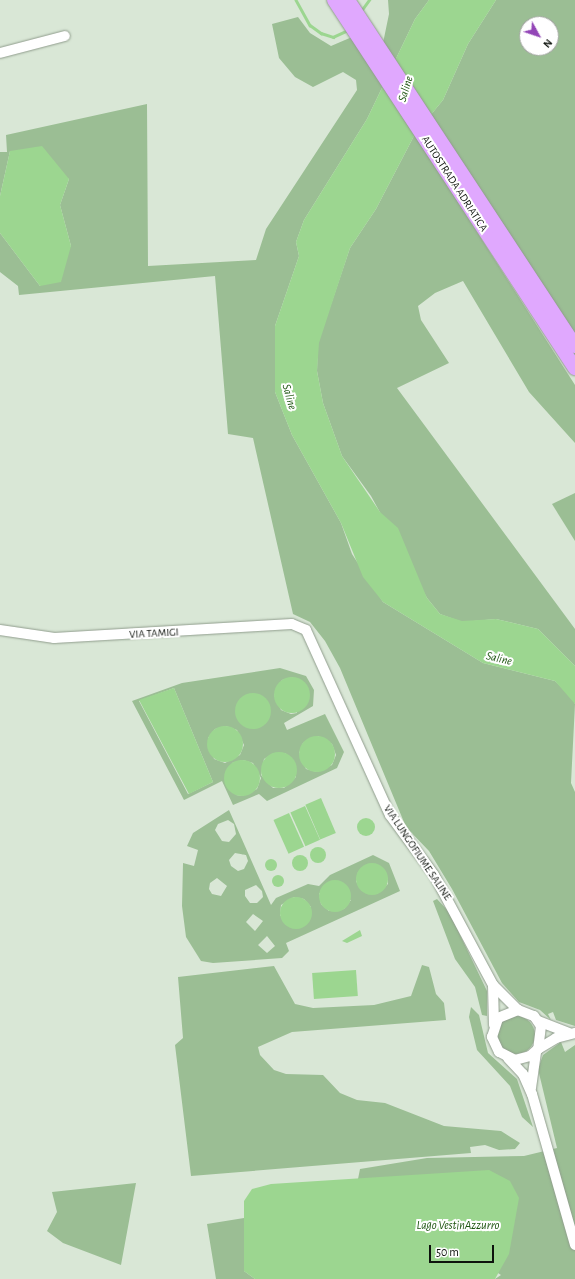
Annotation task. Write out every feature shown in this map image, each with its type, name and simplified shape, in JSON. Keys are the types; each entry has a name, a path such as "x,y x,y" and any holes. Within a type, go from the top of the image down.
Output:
{"highway":[{"name":"AUTOSTRADA ADRIATICA","path":"338,0 465,189 575,346"},
{"name":"AUTOSTRADA ADRIATICA","path":"465,189 575,368"}],"street":[{"path":"0,53 65,36"},
{"name":"VIA TAMIGI","path":"0,630 54,638 292,624 306,630"},
{"name":"VIA LUNGOFIUME SALINE","path":"306,630 384,806 443,888 493,985 518,1010"},
{"name":"VIA LUNGOFIUME SALINE","path":"493,985 494,1026"},
{"path":"567,1033 538,1021 518,1010 506,1013 494,1026 493,1042 522,1074 532,1094 575,1245"},
{"path":"532,1094 531,1072 542,1032 538,1021"},
{"path":"508,1058 523,1060 537,1050 567,1033"}],"shaded area":[{"path":"388,0 429,0 415,19 367,119 304,220 296,242 299,256 275,326 275,392 292,435 341,523 352,554 383,602 483,663 555,681 572,697 575,704 571,783 575,792 575,1026 556,1020 553,1012 548,1014 551,1020 540,1010 519,1002 502,983 452,889 429,851 406,827 340,668 325,641 310,622 293,614 253,438 228,434 215,276 19,295 18,286 0,272 0,233 40,286 71,246 60,205 69,179 10,151 0,196 0,152 7,152 6,135 147,104 148,266 256,260 266,229 357,90 356,80 343,72 313,87 295,77 279,58 272,24 298,17 310,33 331,46 352,37 377,72 389,14"},
{"path":"496,0 575,0 575,334 466,167 454,196 575,385 575,443 529,392 463,281 435,293 418,306 421,320 449,363 397,388 575,629 575,666 538,629 496,619 462,622 440,614 427,598 371,496 342,456 323,403 317,371 318,343 350,248 376,209 415,134 443,100 468,44"},
{"path":"575,493 575,541 552,504"},
{"path":"280,668 306,676 314,690 313,706 284,723 287,730 325,714 344,752 337,768 267,801 259,794 233,805 222,781 184,800 132,701 182,683","holes":["293,677 297,713 291,714 281,710 274,695 282,680","174,688 213,782 188,794 139,701","226,726 237,730 244,745 240,755 225,763 214,759 208,738 215,729","318,736 332,744 336,755 332,765 317,772 306,769 299,753 303,743","274,753 285,753 296,765 296,777 284,788 273,788 261,775 264,759","243,760 253,763 261,778 257,789 242,796 236,795 232,763"]},
{"path":"229,810 271,905 276,898 308,884 319,886 330,875 373,855 389,863 400,891 286,943 289,951 282,958 213,963 201,961 186,937 182,906 183,863 194,866 198,850 187,846 193,833","holes":["228,820 234,824 236,834 229,842 222,841 215,830 218,824","235,853 246,855 248,861 244,869 238,871 231,866 229,860","358,872 388,878 388,884 377,894 356,882","217,878 227,886 221,896 212,894 209,889 210,883","256,885 262,891 263,897 257,903 250,903 245,896 245,890","319,893 351,900 344,909 329,911 321,904","294,897 304,899 311,907 280,916 281,905","253,914 263,921 255,931 246,922","267,936 275,946 267,953 258,945"]},
{"path":"437,899 449,912 487,991 487,1016 482,1015 475,987 455,959 433,901"},
{"path":"422,965 429,967 436,994 444,1003 446,1020 292,1032 258,1047 260,1055 274,1070 286,1074 323,1075 340,1093 357,1100 385,1103 444,1126 501,1131 520,1143 515,1149 499,1150 485,1145 470,1147 471,1153 191,1176 175,1045 183,1038 178,977 274,966 295,1004 313,1008 374,1005 411,996"},
{"path":"471,1007 479,1015 488,1053 517,1079 533,1127 522,1117 510,1086 477,1050 469,1017"},
{"path":"512,1016 520,1016 530,1021 534,1028 534,1042 530,1049 520,1054 512,1054 502,1049 500,1046 497,1039 497,1031 502,1021 505,1019"},
{"path":"561,1042 565,1052 575,1045 575,1279 495,1279 501,1275 358,1179 360,1169 427,1158 524,1156 557,1148 538,1069 543,1055"},
{"path":"136,1183 121,1265 63,1243 47,1231 57,1212 52,1192"},
{"path":"244,1218 244,1271 255,1279 216,1279 207,1224"}],"water":[{"name":"Saline","path":"429,0 496,0 468,44 443,100 415,134 376,209 350,248 319,343 317,371 323,403 342,456 380,512 398,528 427,598 440,614 462,621 496,619 538,629 575,666 575,704 555,681 483,663 383,602 363,577 341,523 292,435 275,392 275,326 299,256 296,242 304,220 367,119 415,19"},
{"path":"42,146 69,179 60,205 71,246 61,282 40,286 0,233 0,196 10,151"},
{"path":"296,677 305,682 309,688 309,702 305,708 296,713 288,713 279,708 275,702 274,691 279,682 285,678"},
{"path":"174,688 213,782 189,794 139,700"},
{"path":"257,693 266,698 270,704 270,718 266,724 257,729 249,729 240,724 236,718 235,707 240,698 246,694"},
{"path":"229,726 238,731 242,737 242,751 238,757 229,762 221,762 212,757 208,751 207,740 212,731 218,727"},
{"path":"321,736 330,741 334,747 334,761 330,767 321,772 313,772 304,767 300,761 299,750 304,741 310,737"},
{"path":"283,752 292,757 296,763 296,777 292,783 283,788 275,788 266,783 262,777 261,766 266,757 272,753"},
{"path":"246,760 255,765 259,771 259,785 255,791 246,796 238,796 229,791 225,785 224,774 229,765 235,761"},
{"path":"321,798 336,833 320,840 305,805"},
{"path":"305,806 320,840 305,846 290,813"},
{"path":"289,813 304,847 289,854 273,820"},
{"path":"366,818 372,821 375,827 372,833 366,836 360,833 357,827 360,821"},
{"path":"318,847 324,849 326,855 324,861 318,863 312,861 310,855 312,849"},
{"path":"300,855 306,857 308,863 306,869 300,871 294,869 292,863 294,857"},
{"path":"273,859 276,860 276,870 269,871 266,870 265,863 266,860"},
{"path":"369,863 375,863 385,870 388,879 387,885 381,892 375,895 369,895 359,888 356,882 356,876 363,866"},
{"path":"276,875 280,875 284,881 280,887 276,887 272,883 272,879"},
{"path":"332,880 338,880 348,887 351,896 350,902 344,909 338,912 332,912 322,905 319,899 319,893 326,883"},
{"path":"293,897 299,897 309,904 312,913 311,919 305,926 299,929 293,929 283,922 280,916 280,910 287,900"},
{"path":"360,930 362,936 347,943 342,941"},
{"path":"356,970 358,996 314,999 312,973"},
{"name":"Lago VestinAzzurro","path":"489,1170 510,1181 519,1198 509,1254 495,1279 255,1279 244,1271 244,1201 252,1189 271,1184"}],"waterway":[{"path":"296,0 310,25 321,33 333,37 348,30"},
{"path":"361,11 369,0"}]}
